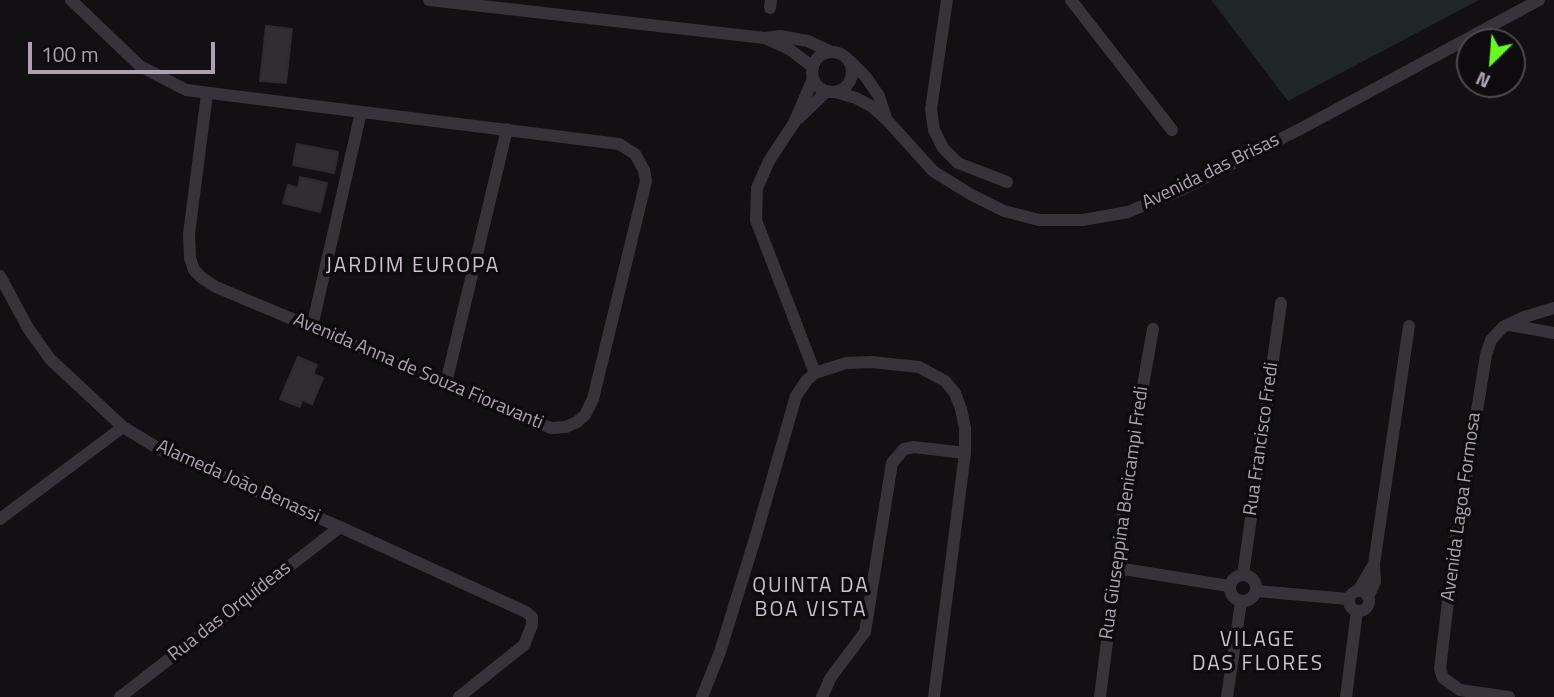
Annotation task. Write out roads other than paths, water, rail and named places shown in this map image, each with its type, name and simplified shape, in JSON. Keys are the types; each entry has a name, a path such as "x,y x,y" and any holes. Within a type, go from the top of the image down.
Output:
{"street":[{"name":"Avenida Anna de Souza Fioravanti","path":"71,0 140,66 186,90 619,144 635,154 644,170 646,181 593,399 585,415 566,427 551,428 215,287 194,270 190,258 189,234 207,94"},
{"path":"429,0 765,38 780,36 808,41 843,55 851,65 851,79 842,90 831,92 794,123"},
{"path":"947,0 931,109 934,130 943,148 958,163 1007,182"},
{"path":"1071,0 1171,130"},
{"name":"Avenida das Brisas","path":"831,92 856,98 871,106 887,119 933,171 970,194 1004,211 1039,220 1083,220 1128,212 1181,190 1539,0"},
{"path":"765,38 789,49 813,73 817,85 831,92"},
{"path":"816,373 756,220 757,188 769,161 794,123 819,56 831,52"},
{"name":"Avenida das Brisas","path":"848,59 865,76 879,96 887,119"},
{"path":"312,327 361,112"},
{"path":"446,383 507,129"},
{"name":"Alameda João Benassi","path":"0,276 50,359 123,427 162,450 340,527 532,617 530,633 524,645 459,697"},
{"name":"Rua Francisco Fredi","path":"1243,575 1281,303"},
{"name":"Avenida Lagoa Formosa","path":"1485,695 1460,690 1443,678 1440,669 1453,559 1486,355 1496,332 1524,317 1554,308"},
{"path":"1510,325 1554,333"},
{"path":"1346,697 1357,611 1350,605 1375,582 1374,564 1409,326"},
{"name":"Rua Giuseppina Benicampi Fredi","path":"1100,697 1131,453 1145,362 1153,329"},
{"path":"702,697 720,652 796,396 807,380 816,373 846,363 872,362 919,368 945,380 961,409 965,428 965,453 934,697"},
{"path":"0,519 123,427"},
{"path":"822,697 831,677 865,632 889,473 897,455 904,449 914,447 965,453"},
{"name":"Rua das Orquídeas","path":"120,697 340,527"},
{"path":"1117,568 1229,586"},
{"path":"1243,575 1253,580 1256,590 1250,600 1241,601 1232,597 1229,586 1235,577 1243,575"},
{"path":"1256,590 1358,596"},
{"path":"1227,697 1241,601"},
{"path":"1485,695 1509,697"}],"district":[{"name":"JARDIM EUROPA","path":"413,267"},
{"name":"QUINTA DA BOA VISTA","path":"811,599"},
{"name":"VILAGE DAS FLORES","path":"1258,653"}]}
